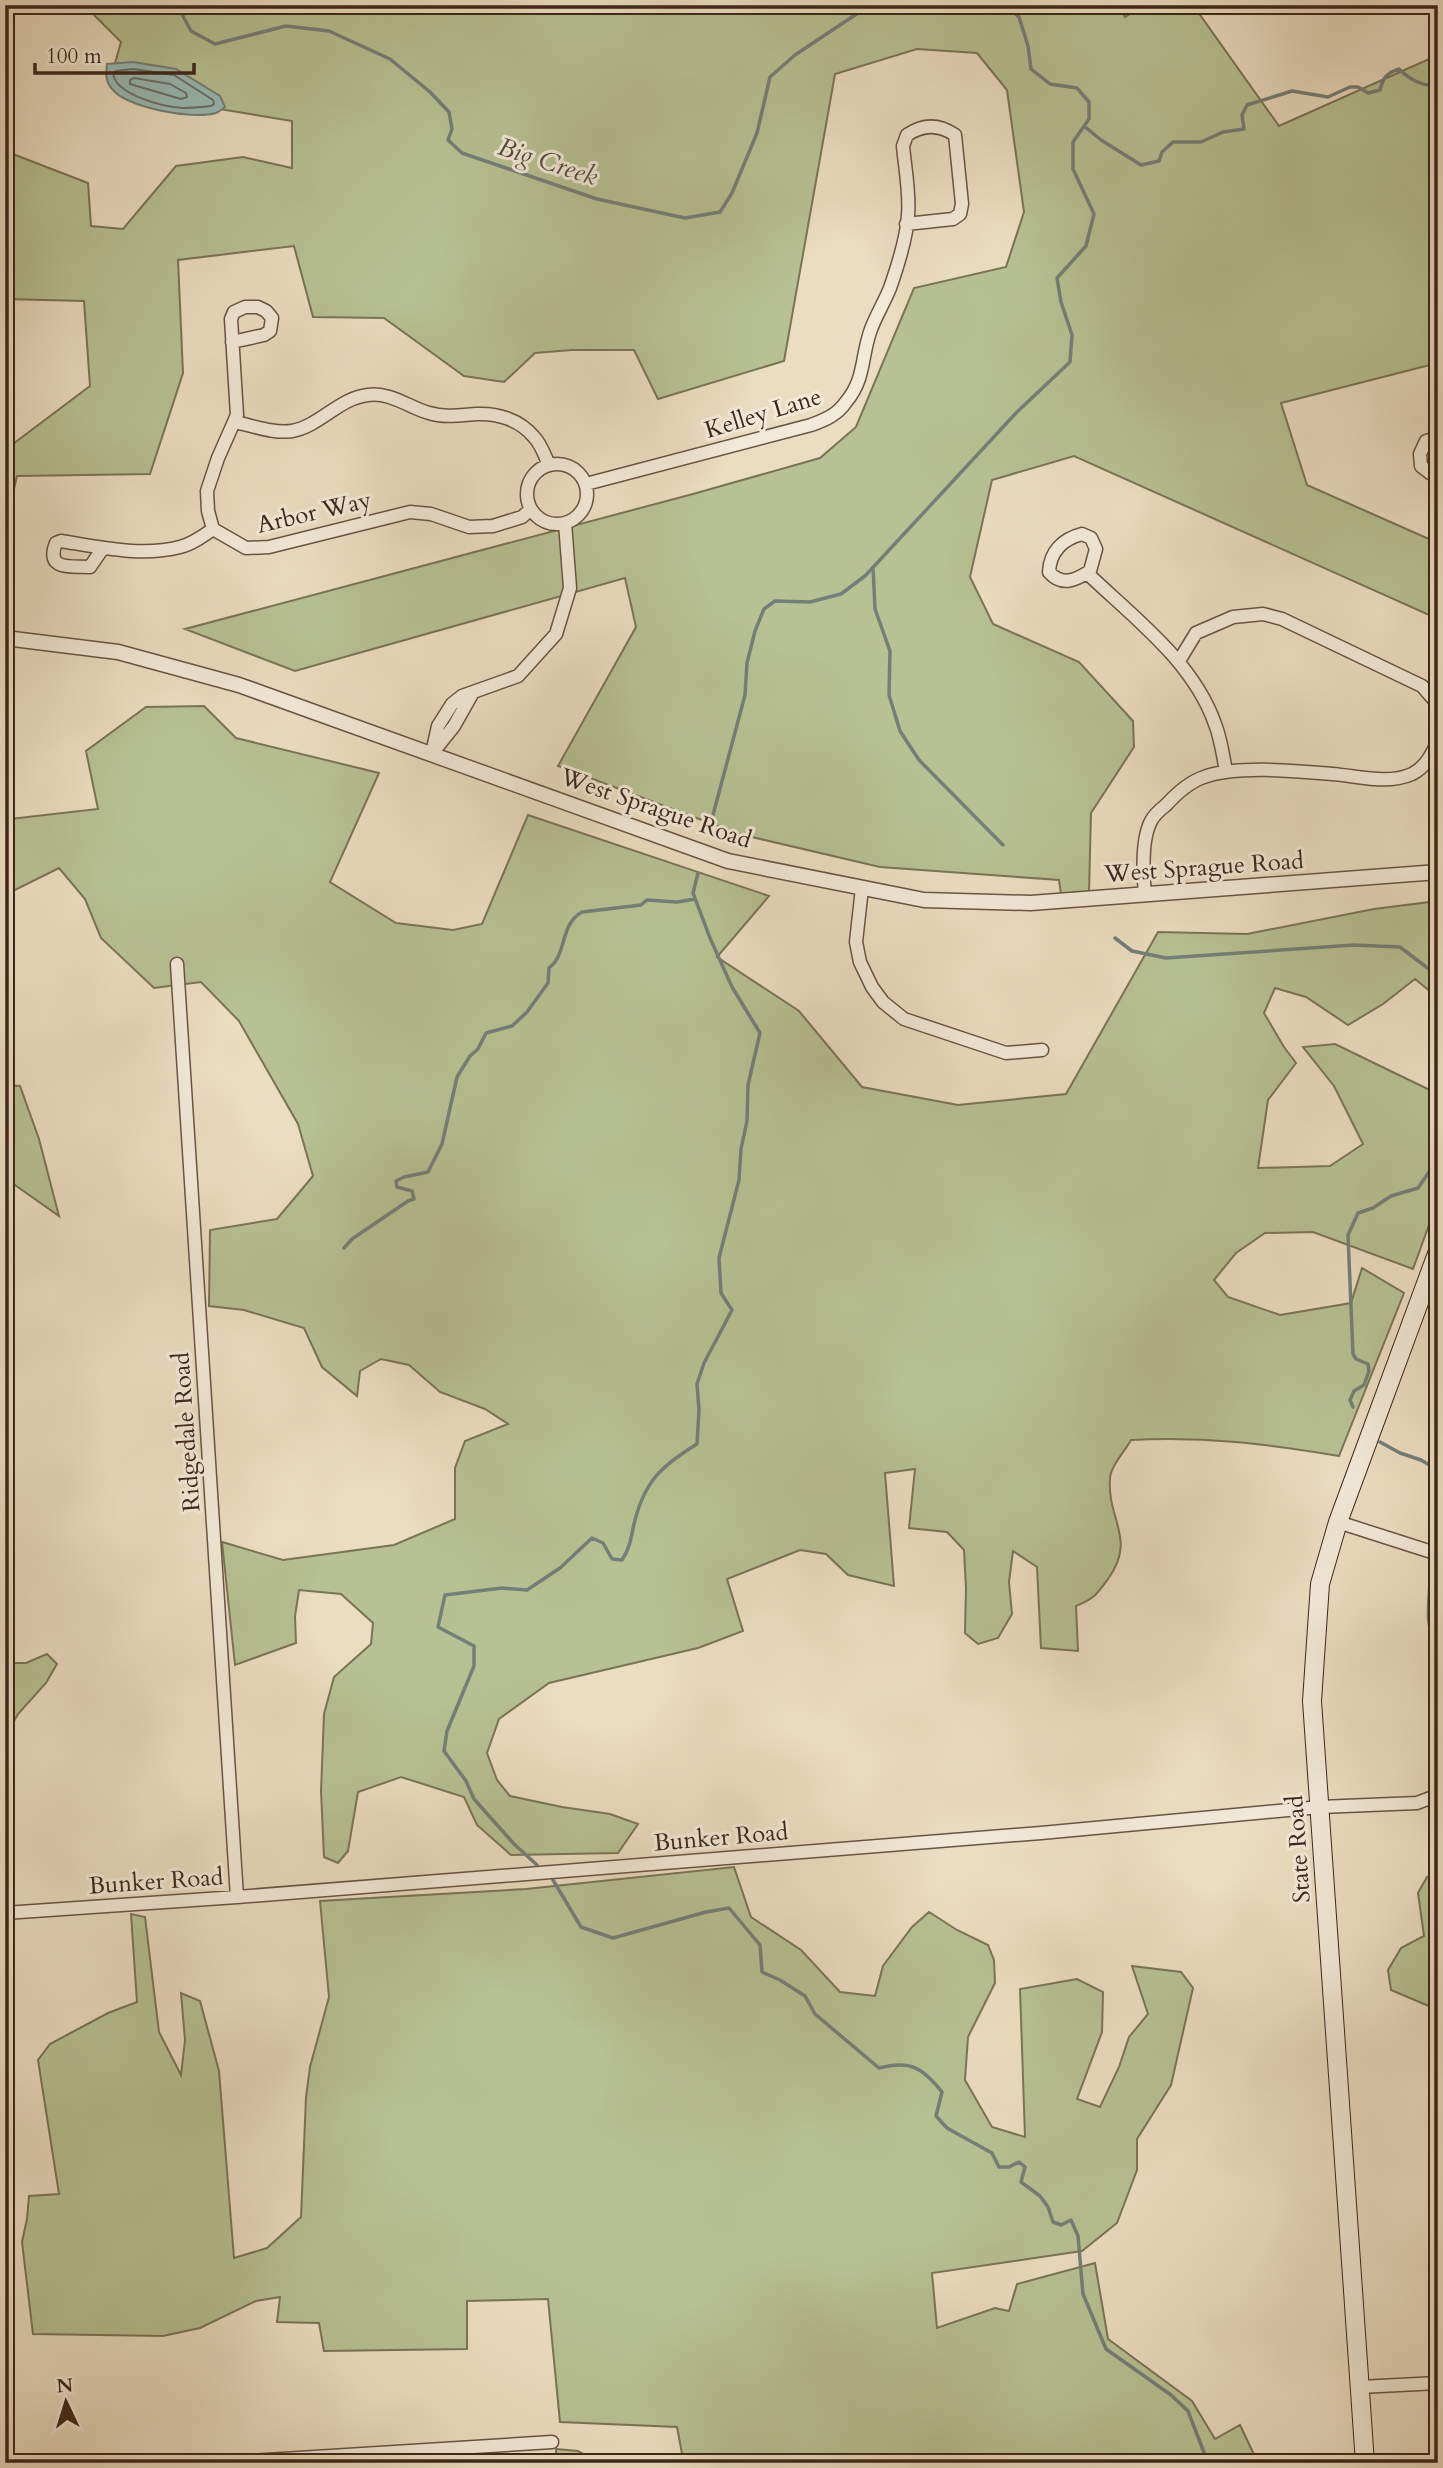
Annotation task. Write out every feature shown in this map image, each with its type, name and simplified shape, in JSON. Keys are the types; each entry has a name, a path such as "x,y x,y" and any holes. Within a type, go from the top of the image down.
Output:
{"main road":[{"name":"State Road","path":"1365,2463 1312,1702 1314,1653 1320,1584 1338,1522 1438,1251"}],"street":[{"name":"Kelley Lane","path":"586,484 811,425 836,414 848,401 862,375 863,354 870,331 890,288 908,215 903,146 907,135 930,125 945,128 955,135 962,204 960,214 953,219 906,224"},
{"path":"103,548 146,550 180,547 200,538 213,528 208,511 207,491 236,415 232,342"},
{"path":"234,422 282,432 294,431 316,422 347,402 368,395 394,397 428,413 448,416 496,414 520,424 536,438 549,465"},
{"path":"1438,438 1426,441 1420,454 1421,466 1430,473 1438,472"},
{"path":"549,465 567,465 582,476 586,484 586,504 574,519 565,523 546,522 531,509 528,500 529,482 541,469 549,465"},
{"name":"Arbor Way","path":"213,528 246,548 269,547 410,512 431,514 470,527 493,526 522,517 531,509"},
{"path":"432,753 438,726 452,704 462,696 518,676 556,634 570,588 565,523"},
{"path":"1087,573 1179,661 1208,706 1216,725 1226,771"},
{"path":"1179,661 1196,634 1233,617 1263,614 1282,620 1422,686 1436,702 1438,714"},
{"name":"West Sprague Road","path":"5,638 118,652 239,685 728,861 924,900 1031,903 1438,872"},
{"path":"1145,895 1143,859 1151,820 1178,791 1203,777 1226,771 1276,771 1376,780 1395,778 1413,773 1428,761 1438,741"},
{"path":"862,888 856,942 860,962 883,1002 904,1018 1006,1053 1042,1050"},
{"name":"Ridgedale Road","path":"177,964 237,1897"},
{"path":"1338,1522 1438,1555"},
{"name":"Bunker Road","path":"5,1913 1041,1833 1320,1807 1417,1803 1438,1795"},
{"path":"1360,2387 1438,2383"},
{"path":"220,2463 552,2442"}],"green space":[{"path":"57,5 1118,5 1125,17 1143,5 1193,5 1279,126 1438,55 1438,363 1281,403 1307,485 1438,543 1438,619 1074,456 992,480 970,577 993,624 1079,662 1133,721 1134,747 1091,813 1089,893 1061,894 1059,880 880,867 739,834 558,766 636,627 625,578 295,671 185,629 820,458 856,427 914,288 1006,267 1024,212 1007,90 977,53 917,49 835,74 784,361 658,399 634,350 535,353 504,382 464,376 384,318 313,317 294,246 178,260 183,373 150,474 17,476 5,529 5,450 90,386 84,301 5,299 5,151 88,183 91,226 123,229 176,166 243,157 292,168 292,121 129,94 112,74 121,42 86,7"},
{"path":"204,706 236,738 379,773 330,882 396,923 453,930 482,924 528,815 769,896 717,957 799,1011 862,1087 958,1105 1066,1094 1158,932 1247,934 1374,909 1438,901 1438,998 1415,979 1383,1004 1348,1025 1306,997 1275,988 1264,1013 1296,1063 1268,1100 1258,1168 1330,1166 1363,1144 1334,1086 1303,1047 1335,1044 1438,1094 1438,1200 1413,1269 1313,1232 1265,1233 1236,1253 1214,1280 1228,1297 1280,1315 1351,1303 1362,1268 1404,1293 1339,1456 1236,1442 1131,1440 1115,1464 1110,1479 1112,1506 1121,1541 1120,1552 1116,1565 1101,1589 1076,1606 1078,1651 1041,1648 1037,1567 1013,1551 1009,1582 1012,1614 998,1638 978,1644 965,1633 964,1550 947,1532 909,1528 915,1469 885,1473 894,1586 848,1575 826,1554 800,1550 727,1579 743,1631 698,1648 549,1683 499,1719 487,1753 497,1780 510,1796 610,1814 638,1824 618,1853 511,1855 477,1825 464,1797 401,1777 358,1792 348,1851 338,1863 324,1857 321,1791 324,1714 334,1677 371,1644 373,1623 341,1594 299,1590 295,1616 296,1643 235,1665 222,1542 283,1560 394,1545 455,1519 455,1468 465,1441 508,1424 485,1409 440,1392 409,1365 381,1359 360,1371 357,1396 322,1367 304,1328 244,1310 209,1306 210,1230 277,1219 313,1176 298,1124 239,1021 201,982 154,988 101,938 85,899 59,868 5,895 5,815 10,819 98,809 86,751 146,707"},
{"path":"5,1085 20,1086 39,1139 59,1216 5,1178"},
{"path":"47,1654 57,1664 46,1683 18,1714 5,1737 5,1663 26,1663"},
{"path":"734,1867 751,1917 801,1950 840,1992 875,1996 883,1966 912,1927 929,1912 988,1945 994,1960 995,1983 968,2037 965,2080 992,2127 1025,2137 1020,1989 1077,1979 1103,1992 1102,2032 1077,2099 1100,2107 1119,2067 1129,2037 1148,2014 1132,1966 1181,1972 1193,1988 1171,2085 1137,2139 1137,2170 1117,2223 1082,2251 932,2273 937,2328 995,2308 1009,2311 1017,2284 1095,2263 1108,2339 1192,2401 1215,2439 1240,2425 1258,2463 675,2463 683,2459 677,2427 560,2422 548,2299 467,2301 467,2349 324,2351 319,2323 277,2322 280,2297 256,2301 200,2328 163,2336 33,2334 22,2242 29,2196 59,2194 38,2060 50,2044 108,2013 137,2002 131,1914 145,1917 159,2032 181,2075 185,2040 181,1993 200,2001 219,2071 234,2258 267,2248 301,2217 306,2097 310,2067 329,1997 320,1901 526,1889"},
{"path":"1427,1877 1438,1880 1438,2010 1391,1990 1388,1970 1401,1948 1424,1936 1418,1893"},
{"path":"556,2449 578,2451 599,2463 556,2463"}],"water":[{"path":"133,62 176,69 220,96 225,107 216,113 192,115 161,111 131,102 112,89 106,71 107,64"}],"waterway":[{"name":"Big Creek","path":"177,5 191,31 215,44 286,26 329,31 390,59 430,92 449,112 452,129 448,140 462,153 597,199 685,218 720,212 732,193 757,133 770,77 795,55 870,5"},
{"name":"Big Creek","path":"709,830 745,695 747,663 764,609 775,601 810,602 841,594 865,576 1016,413 1070,362 1072,335 1061,302 1057,278 1086,246 1094,214 1073,169 1073,142 1089,119 1089,102 1077,88 1050,84 1031,69 1028,46 1019,17 1005,5"},
{"path":"1084,126 1141,165 1159,161 1162,152 1173,142 1201,142 1223,132 1244,129 1242,115 1247,105 1292,91 1328,97 1350,87 1358,87 1368,93 1380,90 1386,76 1399,69 1417,82 1438,84"},
{"path":"873,567 875,609 890,651 889,695 900,731 919,760 1003,845"},
{"path":"537,1865 514,1844 474,1799 466,1781 444,1751 447,1731 474,1666 474,1646 438,1627 445,1595 502,1588 527,1590 560,1568 592,1538 603,1543 612,1559 622,1560 629,1547 638,1509 649,1486 673,1460 697,1444 697,1384 704,1363 732,1310 721,1293 719,1258 739,1180 741,1149 747,1121 748,1085 760,1033 732,987 710,938 693,893 698,873"},
{"path":"344,1248 352,1239 414,1199 412,1191 397,1187 396,1181 428,1172 442,1144 457,1077 470,1056 478,1049 486,1033 512,1026 527,1012 548,983 549,968 559,955 566,931 575,918 582,912 641,905 647,900 677,902 695,899"},
{"path":"1115,938 1132,951 1166,958 1354,945 1400,947 1438,976"},
{"path":"1353,1407 1350,1400 1354,1391 1364,1385 1369,1371 1368,1364 1356,1359 1353,1354 1348,1235 1358,1213 1373,1208 1391,1196 1418,1188 1429,1172 1438,1165"},
{"path":"1380,1442 1438,1470"},
{"path":"1430,1574 1428,1611 1430,1629 1438,1646"},
{"path":"553,1880 581,1927 613,1938 729,1908 760,1945 762,1972 805,1996 815,2014 879,2068 907,2065 928,2077 942,2092 936,2116 947,2128 992,2153 999,2167 1009,2167 1019,2162 1025,2167 1021,2182 1040,2196 1048,2207 1053,2222 1061,2225 1071,2220 1078,2236 1083,2294 1106,2349 1171,2395 1188,2411 1208,2463"}]}
